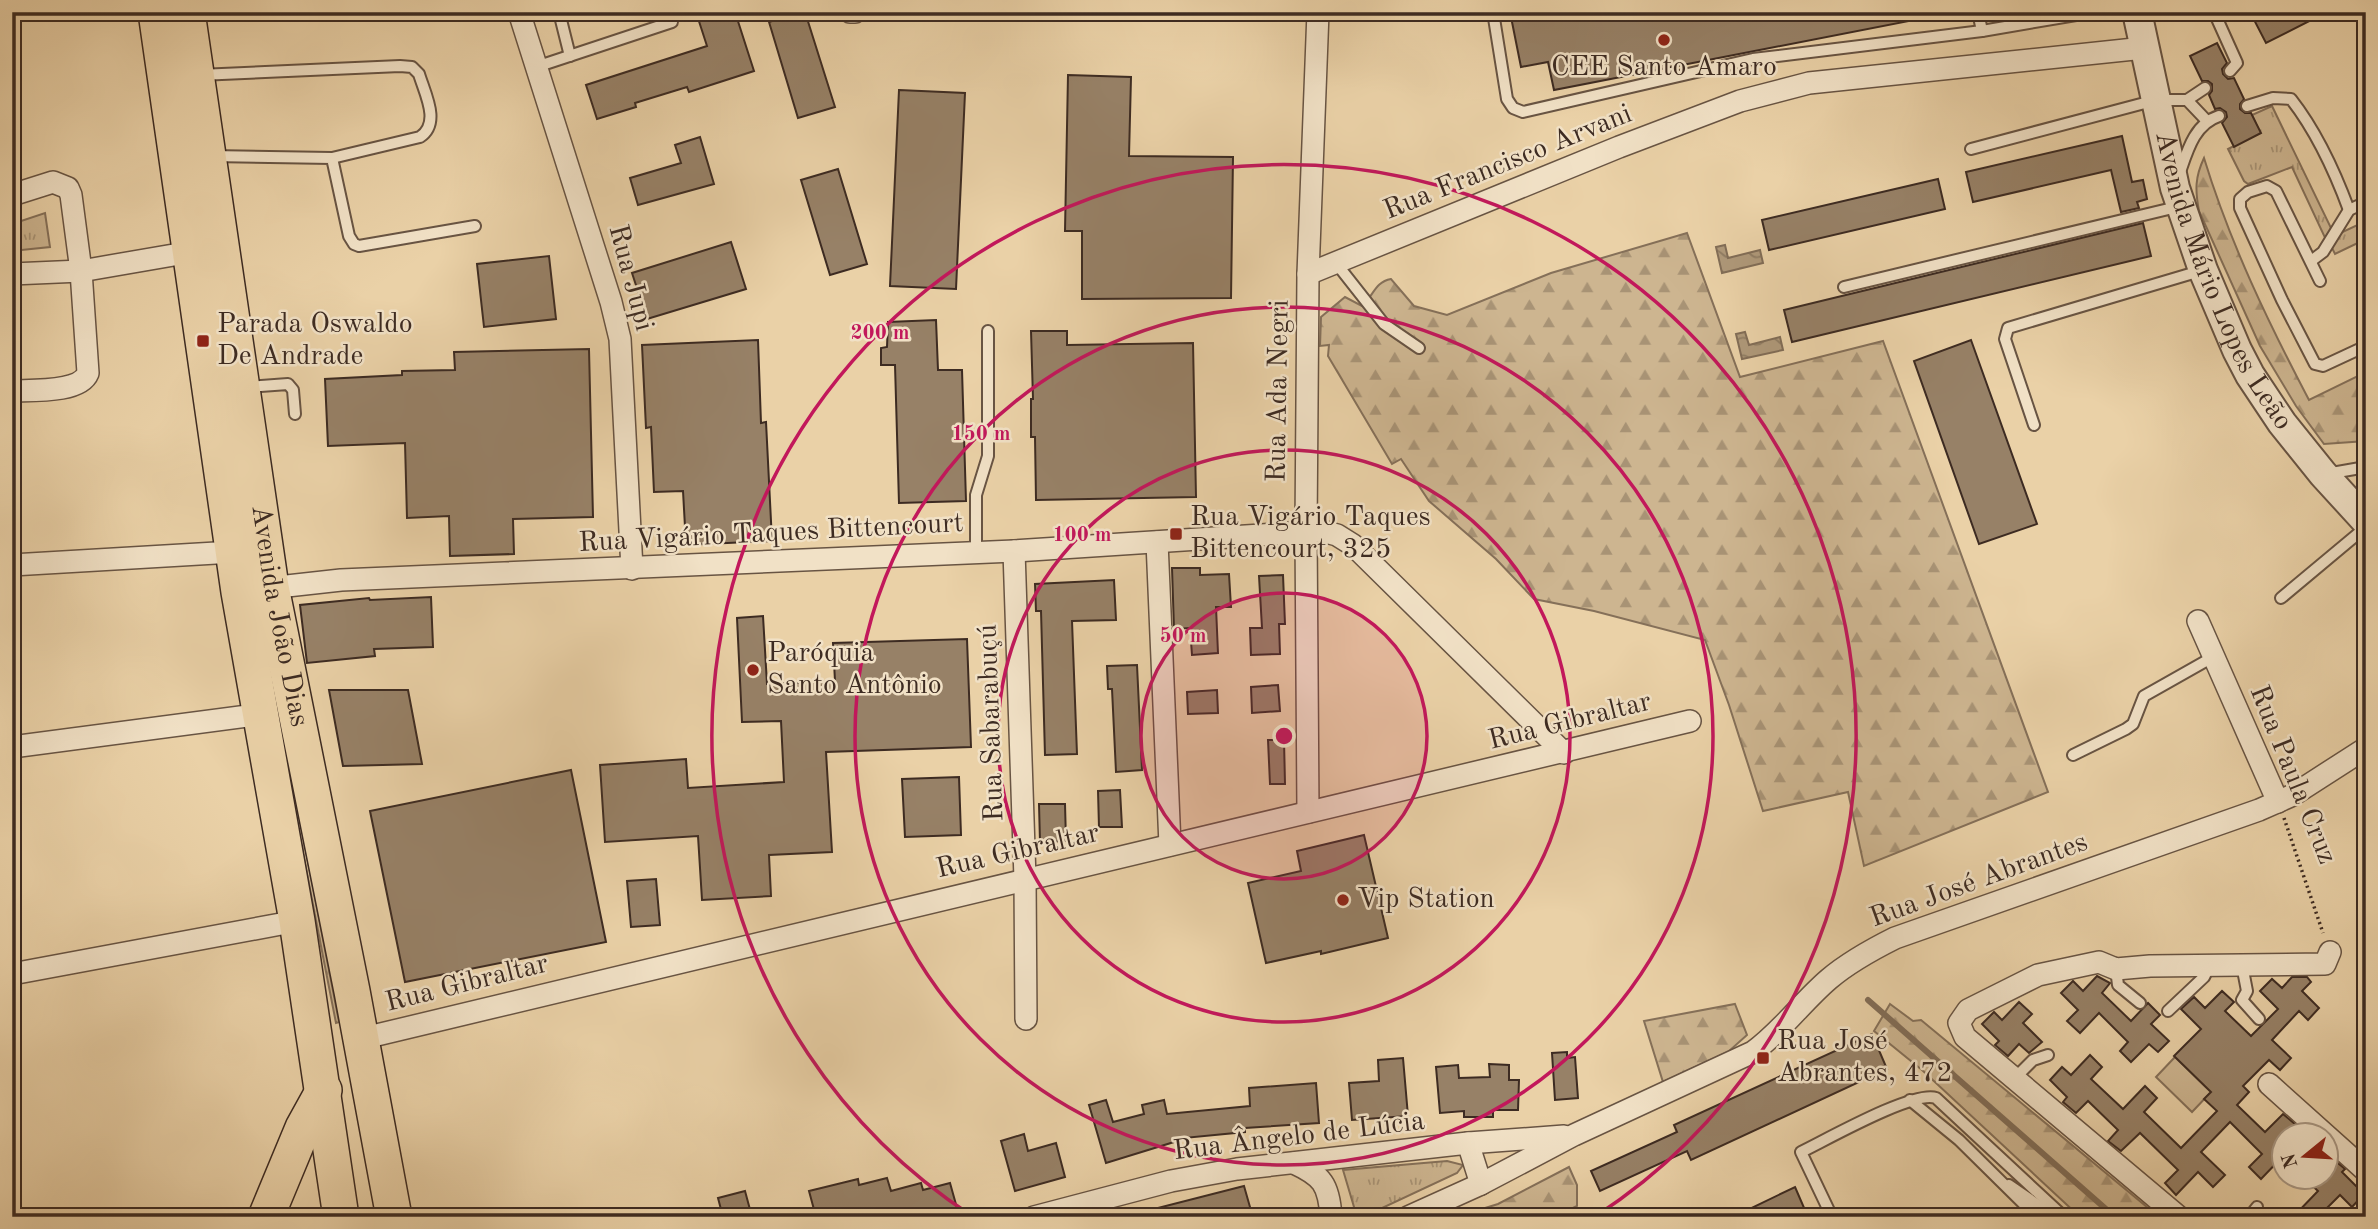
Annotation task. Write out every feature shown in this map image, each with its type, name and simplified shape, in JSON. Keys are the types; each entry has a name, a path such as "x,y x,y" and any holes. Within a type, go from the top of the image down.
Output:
{"main road":[{"path":"129,12 168,18"},
{"name":"Avenida João Dias","path":"168,18 196,76 242,388 262,714 297,921 341,1217"},
{"name":"Avenida João Dias","path":"168,18 191,252 233,552 255,590 360,1038 394,1217"},
{"path":"266,1217 293,1151 321,1094 360,1038"}],"street":[{"name":"Rua Jupi","path":"519,12 607,289 620,339 632,569"},
{"name":"Rua Ada Negri","path":"1308,812 1308,274 1318,12"},
{"name":"Avenida Mário Lopes Leão","path":"2137,12 2178,197 2203,270 2250,375 2282,423 2366,521"},
{"name":"Rua Francisco Arvani","path":"1308,274 1619,147 1740,101 1809,83 2144,48"},
{"path":"12,195 53,182 68,188 71,195 81,271 88,373 85,379 74,386 12,391"},
{"path":"12,274 81,271 191,252"},
{"name":"Rua Vigário Taques Bittencourt","path":"255,590 341,580 1014,551 1322,531 1337,535 1353,545 1564,752"},
{"path":"1157,542 1170,845"},
{"name":"Rua Sabarabuçú","path":"1014,551 1025,879 1026,1019"},
{"path":"12,565 233,552"},
{"name":"Rua Paula Cruz","path":"2198,621 2278,802"},
{"path":"12,747 262,714"},
{"name":"Rua Gibraltar","path":"360,1038 1690,721"},
{"name":"Rua José Abrantes","path":"1408,1217 1481,1184 1574,1135 1753,1052 1779,1031 1827,980 1895,938 2278,802 2366,748"},
{"path":"15,972 297,921"},
{"path":"2179,1217 1965,1037 1959,1023 1968,1010 2047,972 2099,962 2116,969 2150,966 2325,964 2330,952"},
{"path":"2269,1084 2366,1171"},
{"name":"Rua Ângelo de Lúcia","path":"1034,1217 1171,1181 1237,1169 1468,1143 1574,1135"},
{"path":"1468,1143 1481,1184"},
{"path":"1293,1163 1316,1174 1329,1199 1331,1217"}],"lane":[{"path":"559,12 570,56"},
{"path":"1493,12 1507,99 1513,108 1523,112 1753,59 1982,31 2087,13"},
{"path":"1978,12 1982,31"},
{"path":"2214,12 2237,63 2230,71"},
{"path":"536,67 672,22"},
{"path":"196,76 400,66 415,70 419,74 431,114 431,122 420,137 332,159 316,156 208,156"},
{"path":"1971,149 2156,100 2187,100 2205,88"},
{"path":"2247,106 2273,98 2291,99 2304,116 2349,210"},
{"path":"2187,100 2206,120"},
{"path":"1844,287 2178,197 2189,145 2206,120 2219,116"},
{"path":"332,159 349,236 354,244 365,247 475,226"},
{"path":"2320,281 2276,191 2267,186 2248,191 2240,199 2240,208 2281,300 2315,363 2323,366 2366,346"},
{"path":"2311,261 2323,252 2349,210 2366,202"},
{"path":"1336,263 1384,324 1419,348"},
{"path":"2034,425 2005,339 2008,328 2203,270"},
{"path":"976,552 977,490 988,456 988,331"},
{"path":"242,388 288,384 293,390 295,414"},
{"path":"2323,474 2366,467"},
{"path":"2281,598 2366,527"},
{"path":"2073,755 2126,729 2133,724 2144,696 2213,657"},
{"path":"2168,1011 2204,977 2210,965"},
{"path":"2242,965 2247,991 2242,1000 2259,1019"},
{"path":"2116,969 2118,985 2140,1003"},
{"path":"2014,1079 2033,1060 2048,1055"},
{"path":"1832,1217 1801,1152 1910,1100 1930,1096 1936,1098 2064,1217"},
{"path":"1910,1100 1959,1140 2037,1217"},
{"path":"1997,1178 2055,1217"},
{"path":"2249,1217 2257,1207"}],"path":[{"name":"Rua Paula Cruz","path":"2278,802 2330,952"}],"green space":[{"path":"2272,106 2331,228 2327,242 2292,167 2248,184 2228,149 2260,133 2252,115"},
{"path":"2204,158 2251,282 2309,400 2366,372 2366,441 2324,444 2296,406 2260,346 2199,211 2197,184"},
{"path":"45,213 50,247 12,251 12,224"},
{"path":"2366,221 2366,239 2335,254 2331,246 2336,235"},
{"path":"1687,233 1740,377 1883,341 2048,792 1864,866 1848,792 1763,811 1705,640 1594,611 1534,599 1496,559 1429,501 1401,459 1392,464 1328,356 1329,345 1320,346 1321,317 1345,297 1362,306 1378,286 1391,279 1414,306 1447,315 1551,273"},
{"path":"258,623 280,716 339,1022 336,1023"},
{"path":"1735,1004 1747,1035 1728,1052 1663,1082 1644,1021"},
{"path":"1890,1004 1913,1021 1921,1020 2159,1217 2080,1217 1922,1070 1874,1031"},
{"path":"2175,1057 2211,1092 2192,1112 2156,1077"},
{"path":"1447,1161 1463,1165 1457,1173 1363,1217 1354,1217 1354,1207 1343,1170"},
{"path":"1569,1167 1577,1185 1577,1206 1555,1217 1456,1217 1498,1204"}],"water":[{"path":"1725,245 1728,258 1760,250 1763,263 1722,273 1716,247"},
{"path":"1745,332 1749,345 1780,337 1783,350 1742,359 1736,334"}],"building":[{"path":"696,12 735,12 754,71 689,92 687,87 635,103 636,107 597,119 586,85 707,46"},
{"path":"805,12 835,107 798,118 769,22"},
{"name":"CEE Santo Amaro","path":"1510,12 1913,12 1914,20 1554,90 1548,62 1521,67"},
{"path":"2250,12 2327,12 2266,43"},
{"path":"2217,43 2227,63 2222,69 2223,74 2228,79 2234,78 2244,99 2240,109 2251,113 2261,133 2234,147 2222,123 2227,117 2226,112 2220,108 2215,109 2209,95 2212,84 2202,81 2190,56"},
{"path":"1068,75 1131,77 1129,156 1233,157 1231,298 1082,299 1082,231 1065,231"},
{"path":"899,90 965,93 956,289 890,286"},
{"path":"2122,136 2132,182 2143,180 2147,199 2137,202 2139,208 2121,212 2111,170 1973,202 1966,172"},
{"path":"700,137 714,184 638,205 630,178 681,163 675,145"},
{"path":"838,169 867,264 830,275 801,180"},
{"path":"1938,179 1945,209 1769,250 1762,220"},
{"path":"2143,223 2151,256 1792,342 1784,310"},
{"path":"731,242 746,289 647,319 632,273"},
{"path":"549,256 556,319 484,327 477,264"},
{"path":"936,320 938,370 962,370 966,501 899,503 895,365 881,365 881,348 887,347 888,322"},
{"path":"1031,331 1067,331 1067,345 1193,343 1196,497 1036,500 1035,437 1031,437"},
{"path":"758,340 761,423 766,422 772,541 686,545 683,491 654,492 651,427 646,428 642,345"},
{"path":"1971,340 2037,524 1979,544 1914,361"},
{"path":"589,349 593,517 513,519 514,554 450,556 449,516 407,518 405,443 328,446 325,379 402,375 402,371 455,370 454,352"},
{"path":"1172,568 1200,568 1200,575 1229,574 1231,607 1216,607 1218,653 1192,655 1190,628 1174,629"},
{"path":"1283,575 1285,624 1279,624 1280,654 1251,655 1250,628 1262,628 1259,576"},
{"path":"1114,580 1116,620 1072,621 1077,754 1045,755 1041,611 1036,611 1035,584"},
{"path":"431,597 433,647 374,649 375,656 307,663 300,605 369,598"},
{"path":"763,616 767,684 835,681 833,643 967,639 971,747 826,752 832,852 769,855 771,896 702,900 698,836 605,842 600,765 686,759 688,788 784,782 781,721 742,722 737,618"},
{"path":"1137,665 1142,770 1116,772 1112,689 1108,689 1107,666"},
{"path":"1278,685 1280,711 1252,713 1251,687"},
{"path":"329,690 408,690 422,764 343,766"},
{"path":"1217,690 1218,713 1188,714 1187,692"},
{"path":"1268,740 1284,740 1285,784 1270,784"},
{"path":"571,770 606,942 405,982 370,811"},
{"path":"959,777 961,835 905,837 902,779"},
{"path":"1120,790 1122,827 1099,827 1098,791"},
{"path":"1039,804 1065,804 1066,841 1040,842"},
{"path":"1364,835 1388,938 1321,954 1321,951 1266,963 1248,883 1301,871 1297,851"},
{"path":"656,879 660,925 631,927 627,881"},
{"path":"2097,976 2110,983 2102,993 2131,1021 2148,1003 2160,1015 2151,1024 2169,1041 2158,1052 2149,1044 2131,1062 2120,1051 2128,1042 2099,1013 2080,1033 2067,1021 2078,1010 2061,993 2073,981 2083,991"},
{"path":"2292,977 2307,977 2311,982 2302,991 2319,1008 2308,1020 2299,1011 2272,1040 2291,1058 2280,1070 2269,1060 2243,1086 2249,1092 2237,1105 2265,1132 2270,1127 2270,1170 2261,1179 2249,1167 2262,1154 2230,1122 2201,1152 2225,1175 2213,1187 2198,1172 2176,1195 2165,1183 2178,1170 2140,1133 2121,1151 2108,1141 2118,1130 2088,1101 2076,1113 2063,1102 2067,1097 2050,1080 2062,1067 2071,1075 2090,1055 2102,1067 2091,1079 2123,1109 2145,1086 2157,1098 2144,1112 2181,1148 2217,1111 2204,1099 2211,1092 2174,1056 2201,1029 2181,1009 2194,997 2205,1008 2222,991 2234,1002 2225,1011 2251,1036 2278,1009 2260,991 2272,979 2282,988"},
{"path":"2019,1002 2032,1014 2023,1023 2042,1042 2029,1053 2019,1044 2008,1056 1995,1045 1999,1041 1982,1024 1994,1012 2002,1020"},
{"path":"1872,1034 1887,1069 1691,1160 1687,1151 1600,1191 1591,1171 1677,1132 1674,1125"},
{"path":"1567,1052 1567,1058 1575,1057 1578,1098 1555,1100 1552,1053"},
{"path":"1403,1058 1408,1116 1352,1120 1349,1083 1379,1081 1378,1060"},
{"path":"1489,1064 1509,1065 1509,1080 1519,1080 1518,1110 1493,1110 1493,1117 1464,1117 1464,1111 1440,1113 1436,1067 1458,1065 1459,1078 1490,1077"},
{"path":"1316,1083 1319,1123 1245,1128 1245,1132 1173,1139 1174,1142 1106,1163 1089,1105 1106,1100 1113,1122 1144,1114 1142,1105 1164,1100 1167,1114 1250,1106 1249,1088"},
{"path":"2283,1114 2290,1120 2277,1120"},
{"path":"1024,1134 1028,1151 1056,1143 1065,1177 1015,1191 1001,1141"},
{"path":"2340,1165 2345,1169 2342,1172 2364,1194 2352,1207 2340,1195 2318,1217 2293,1217 2318,1191 2340,1190"},
{"path":"887,1178 891,1191 921,1183 923,1190 950,1183 957,1208 925,1217 816,1217 809,1191 858,1179 859,1185"},
{"path":"1244,1186 1252,1214 1243,1217 1146,1217 1146,1211"},
{"path":"1795,1187 1808,1217 1733,1217"},
{"path":"745,1191 752,1217 723,1217 718,1198"}],"waterway":[{"path":"1868,1000 2115,1217"}],"place":[{"name":"CEE Santo Amaro","path":"1664,40"},
{"name":"Parada Oswaldo De Andrade","path":"203,341"},
{"name":"Rua Vigário Taques Bittencourt, 325","path":"1176,534"},
{"name":"Paróquia Santo Antônio","path":"753,670"},
{"name":"Vip Station","path":"1343,900"},
{"name":"Rua José Abrantes, 472","path":"1763,1058"}]}
